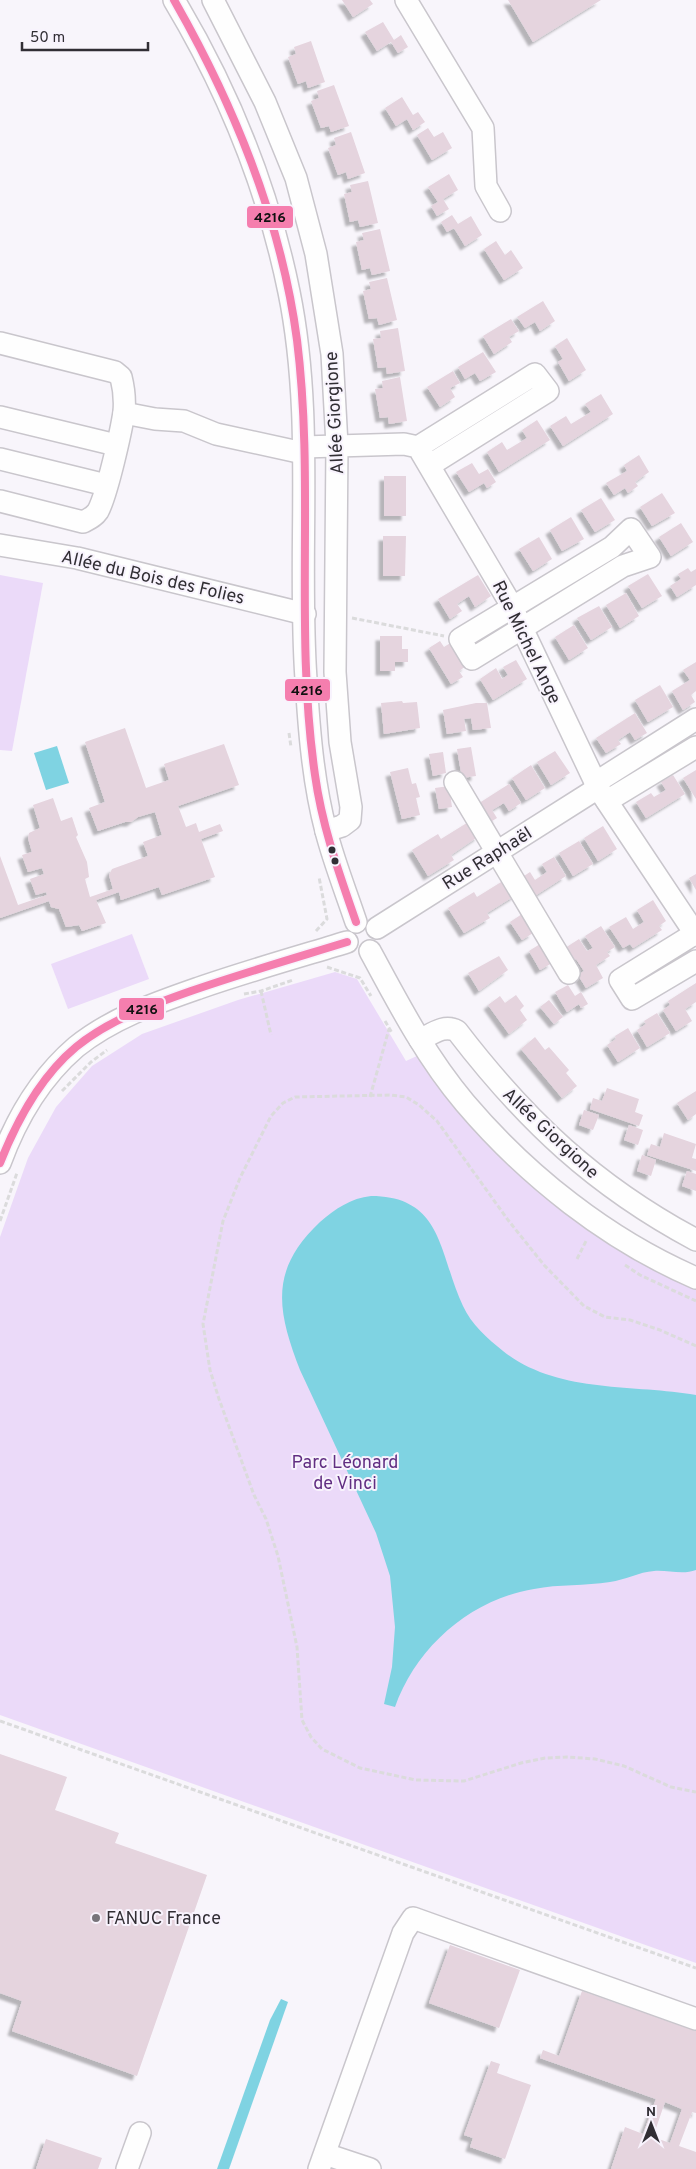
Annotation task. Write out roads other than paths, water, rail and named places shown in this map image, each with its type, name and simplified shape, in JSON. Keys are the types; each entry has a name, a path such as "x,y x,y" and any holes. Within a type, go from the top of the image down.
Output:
{"street":[{"path":"174,0 197,38 238,125 269,213 289,293 298,364 303,450 306,677 315,780 326,831 356,922"},
{"name":"Allée Giorgione","path":"213,0 265,102 296,178 316,254 331,345 337,445 335,672 340,742 351,807 350,820 342,826 326,831"},
{"path":"406,0 483,128 486,186 500,212"},
{"path":"0,344 115,372 121,378 123,385 124,413 106,485 98,510 92,518 82,522 0,501"},
{"path":"124,413 155,419 184,421 216,434 303,450 337,445 404,444 418,447 535,374 548,391 430,465"},
{"path":"0,417 116,445"},
{"name":"Rue Michel Ange","path":"418,447 512,607 600,791 696,934"},
{"path":"0,459 106,485"},
{"path":"631,529 650,557 623,566 523,629 472,659 460,639 612,547 631,529"},
{"name":"Allée du Bois des Folies","path":"0,545 77,558 305,614"},
{"name":"Rue Raphaël","path":"600,791 696,718"},
{"name":"Rue Raphaël","path":"377,928 496,852 600,791 696,747"},
{"path":"455,782 569,973"},
{"path":"366,921 377,928 378,942 370,951 358,952 347,942 347,931 356,922 366,921"},
{"path":"696,934 620,980 632,1000 696,961"},
{"path":"9,1167 19,1118 34,1092 76,1047 100,1030 132,1013 163,1001 246,972 347,942"},
{"path":"370,951 420,1040 464,1102 524,1166 602,1226 677,1270 696,1278"},
{"name":"Allée Giorgione","path":"420,1040 443,1028 450,1027 457,1031 508,1096 576,1161 646,1212 696,1240"},
{"path":"370,2169 322,2161 404,1933 412,1918 696,2019"},
{"path":"127,2169 140,2133"}],"water":[{"path":"57,746 69,783 46,790 34,753"},
{"path":"371,1196 395,1199 413,1206 426,1218 443,1249 455,1287 466,1313 480,1331 503,1351 524,1365 571,1381 696,1395 696,1570 681,1572 654,1571 610,1582 543,1587 511,1594 489,1603 449,1629 432,1646 404,1685 395,1707 384,1704 392,1667 395,1627 390,1576 376,1533 300,1370 286,1328 282,1292 285,1274 292,1257 320,1222 350,1202"},
{"path":"281,1999 288,2002 229,2169 217,2169 270,2020"}],"place":[{"name":"FANUC France","path":"96,1918"}],"park label":[{"name":"Parc Léonard de Vinci","path":"345,1472"}]}
